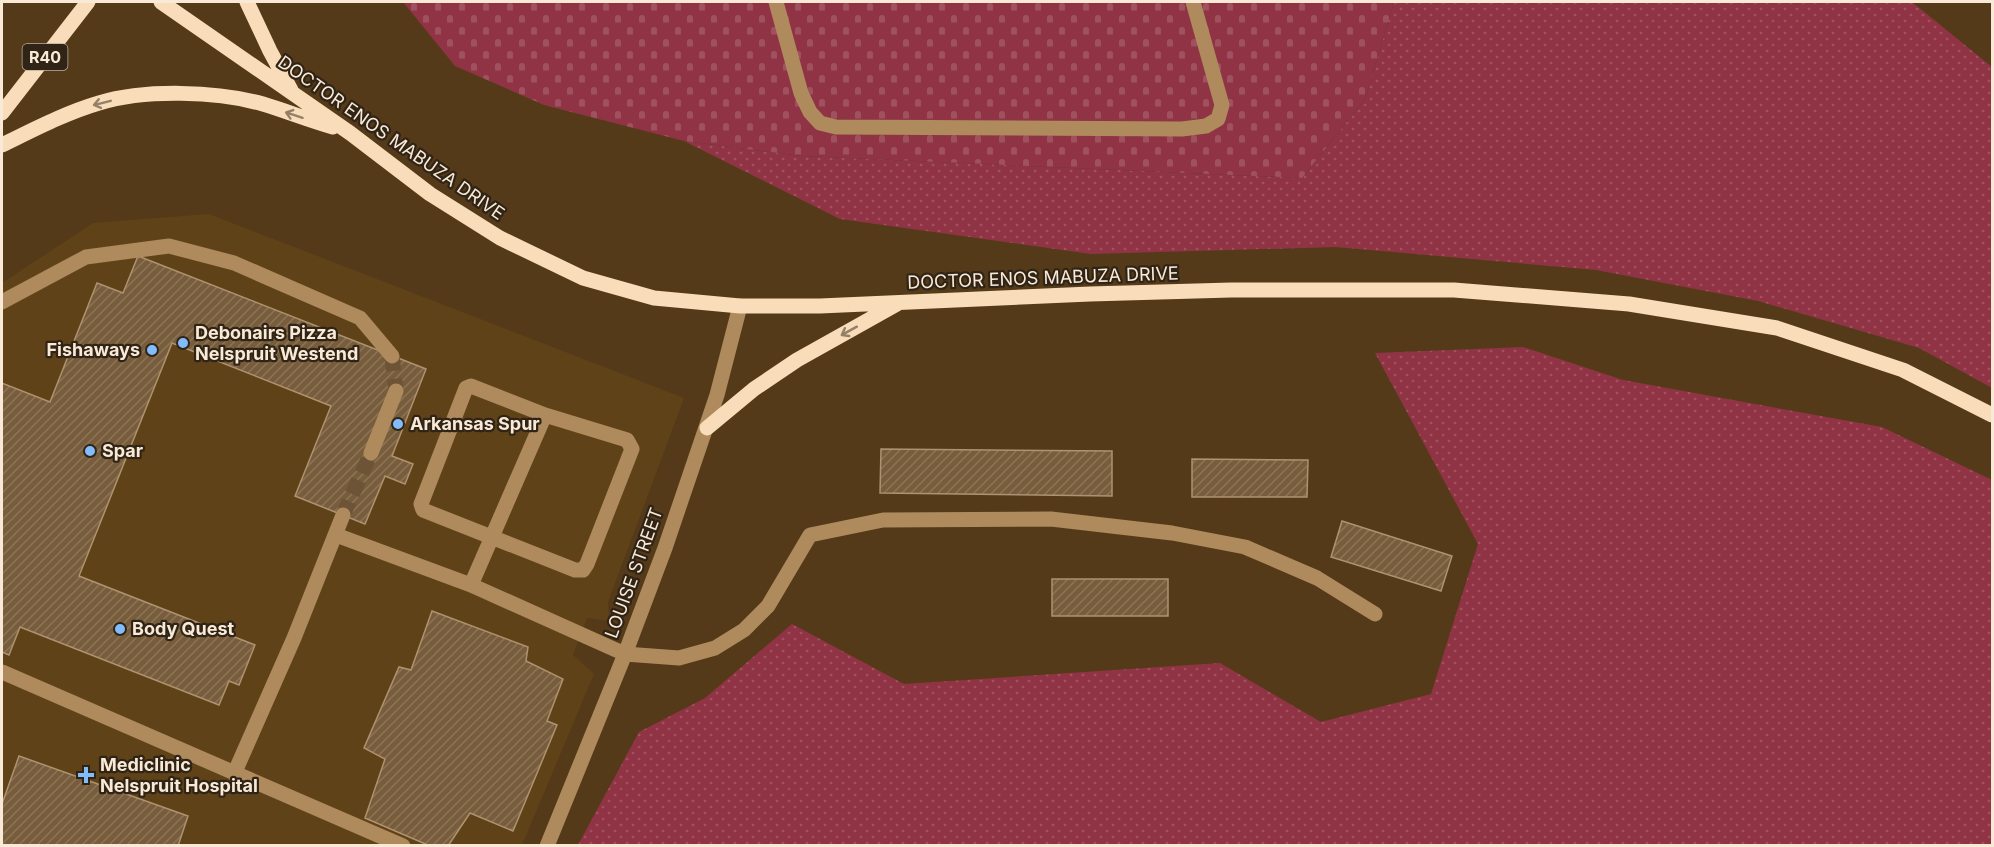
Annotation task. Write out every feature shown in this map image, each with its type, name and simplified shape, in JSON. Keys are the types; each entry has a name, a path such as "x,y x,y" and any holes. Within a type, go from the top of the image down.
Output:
{"main road":[{"name":"R40","path":"2,113 88,2"},
{"name":"DOCTOR ENOS MABUZA DRIVE","path":"161,2 350,133 430,194 500,238 584,278 654,298 740,306 900,303 1231,290 1454,290 1629,304 1777,328 1903,370 1992,415"},
{"path":"247,2 292,93"},
{"path":"2,145 51,121 100,102 145,95 201,94 261,104 350,133"},
{"path":"707,428 754,388 797,360 900,303"}],"street":[{"path":"776,2 801,93 810,112 820,123 836,127 1182,129 1206,126 1218,119 1222,105 1193,2"},
{"path":"2,302 87,257 169,246 234,263 360,318 392,356"},
{"name":"LOUISE STREET","path":"546,846 625,654 707,428 740,306"},
{"path":"471,386 545,414 627,440 632,449 588,564 583,570 575,570 421,508 466,388 471,386"},
{"path":"370,453 396,391"},
{"path":"471,585 545,414"},
{"path":"234,774 294,638 344,515"},
{"path":"336,534 471,585 625,654 680,658 715,648 744,630 768,606 810,534 883,520 1051,519 1173,532 1245,547 1317,578 1375,614"},
{"path":"2,672 403,846"}],"shaded area":[{"path":"209,214 684,398 608,602 609,621 587,618 573,655 594,674 522,845 2,846 2,283 93,223"}],"green space":[{"path":"403,2 1394,2 1365,99 1302,178 802,156 684,141 544,105 455,66"},
{"path":"1394,2 1912,2 1992,67 1992,388 1919,348 1758,301 1596,270 1336,247 1091,254 840,219 684,141 802,156 1302,178 1365,99"},
{"path":"1523,347 1623,380 1882,427 1992,480 1992,845 578,845 639,732 705,698 792,624 904,684 1220,663 1321,722 1431,694 1478,544 1375,353"}],"building":[{"path":"138,256 426,369 392,456 413,464 405,484 385,476 365,524 295,496 331,406 172,343 79,576 255,645 239,685 229,681 219,705 20,627 9,655 2,652 2,383 50,402 97,283 123,293"},
{"path":"881,449 1112,451 1112,496 880,493"},
{"path":"1192,459 1308,460 1307,497 1192,497"},
{"path":"1342,521 1452,556 1441,591 1331,557"},
{"path":"1052,579 1168,579 1168,616 1052,616"},
{"path":"432,611 528,647 526,661 563,679 547,721 557,725 513,831 470,813 448,846 430,846 365,818 385,759 364,748 399,667 411,670"},
{"path":"19,756 188,816 178,846 2,846 2,804"}],"tunnel":[{"path":"392,356 396,391"},
{"path":"343,515 371,453"}],"place":[{"name":"Debonairs Pizza Nelspruit Westend","path":"183,343"},
{"name":"Fishaways","path":"152,350"},
{"name":"Arkansas Spur","path":"398,424"},
{"name":"Spar","path":"90,451"},
{"name":"Body Quest","path":"120,629"},
{"name":"Mediclinic Nelspruit Hospital","path":"86,775"}]}
